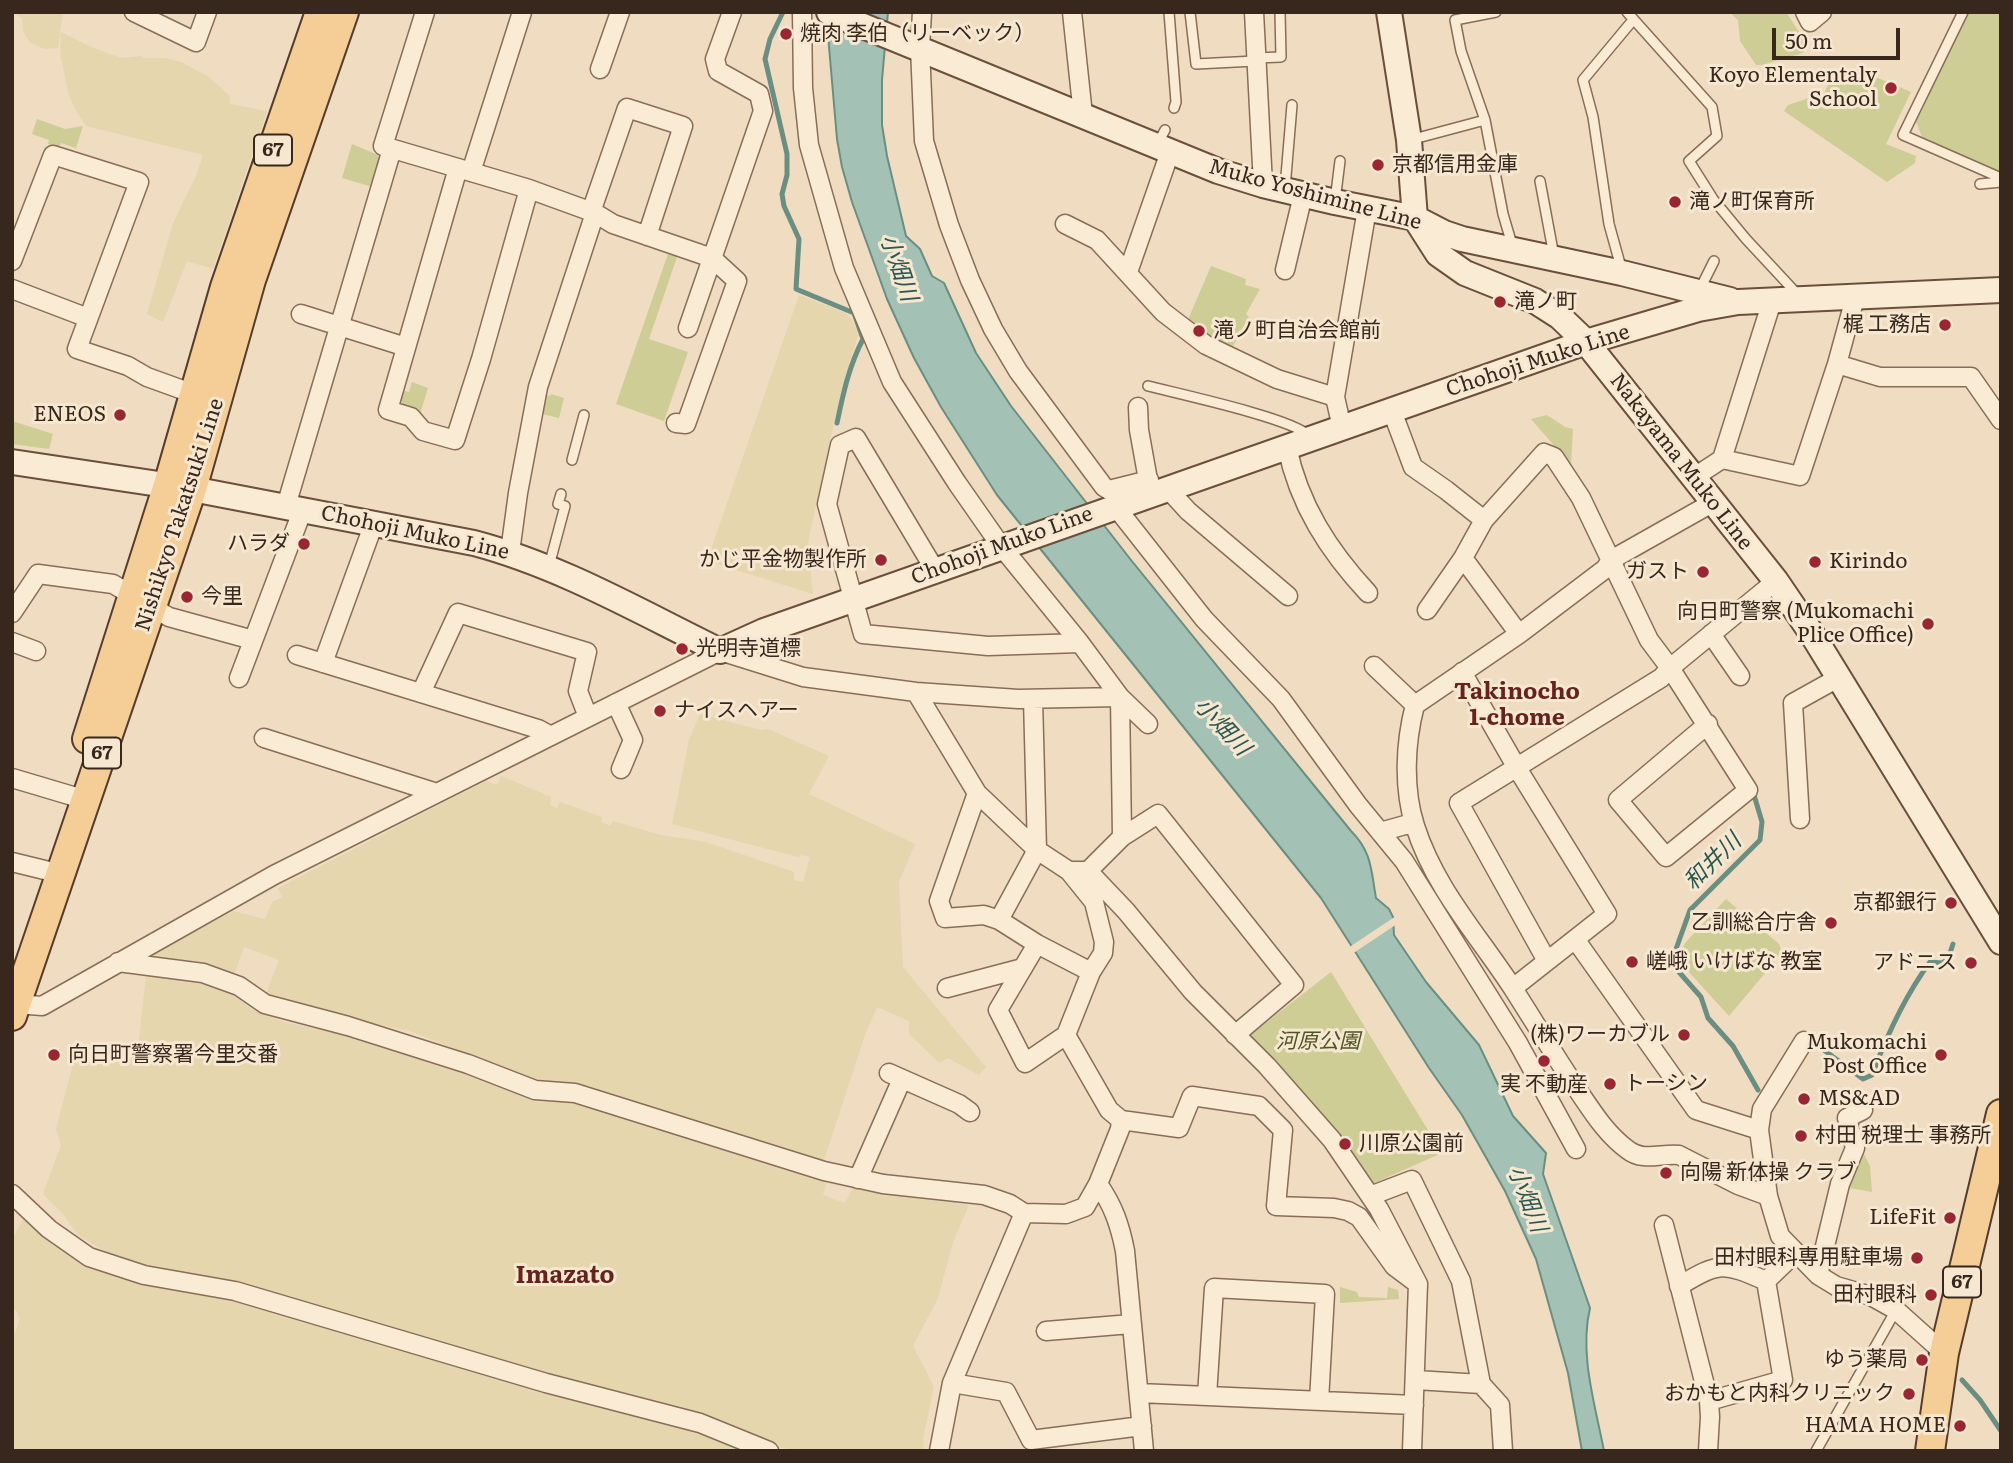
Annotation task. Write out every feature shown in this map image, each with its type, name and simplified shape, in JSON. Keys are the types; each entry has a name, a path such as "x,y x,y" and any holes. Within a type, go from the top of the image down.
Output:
{"main road":[{"name":"Nishikyo Takatsuki Line","path":"14,1010 52,872 251,279 320,12"},
{"name":"Nishikyo Takatsuki Line","path":"180,487 194,394 225,287 344,12"},
{"name":"Muko Yoshimine Line","path":"829,12 1083,114 1164,143 1218,172 1335,202 1415,218 1444,233 1738,302"},
{"name":"Nakayama Muko Line","path":"1389,12 1409,140 1415,218 1438,254 1465,273 1535,301 1560,317 1586,342 1776,581 1812,634 2001,942"},
{"name":"Chohoji Muko Line","path":"14,467 180,487 474,542 549,567 720,651 764,631 1115,506 1156,488 1311,439 1586,342 1698,309 1738,302 2001,290"},
{"name":"Nishikyo Takatsuki Line","path":"12,961 52,872"},
{"name":"67","path":"1930,1451 1944,1353 2001,1114"}],"street":[{"path":"134,12 195,42 207,12"},
{"path":"425,12 383,146 529,188 593,213 613,224 712,258 737,281 686,424 676,423"},
{"path":"522,12 464,170 388,410 411,417 423,431 455,440 481,359 529,188"},
{"path":"600,69 620,12"},
{"path":"688,328 763,111 759,94 718,71 715,58 732,12"},
{"path":"802,12 803,88 808,145 845,268 892,382 1001,546 1120,697 1148,724"},
{"path":"922,12 914,46 923,141 949,225 993,329 1038,399 1104,487 1109,490 1156,488"},
{"path":"1072,12 1071,55 1083,114"},
{"path":"1254,12 1255,60 1284,190 1285,270"},
{"path":"1805,12 1810,22 1822,12"},
{"path":"510,552 538,387 627,108 683,126 647,236"},
{"path":"1128,272 1164,143"},
{"path":"239,678 294,508 339,326 392,149"},
{"path":"12,261 19,221 53,155 139,182 77,349 128,366 146,377 194,394"},
{"path":"1342,428 1335,397 1367,209"},
{"path":"1065,224 1097,240 1163,312 1206,345 1270,376 1335,397"},
{"path":"12,289 88,318"},
{"path":"1722,459 1800,476 1837,364 1854,298"},
{"path":"1693,478 1722,459 1772,301"},
{"path":"301,314 406,347"},
{"path":"1837,364 1880,377 1971,377 2001,420"},
{"path":"1138,407 1139,430 1156,488 1188,511 1288,596"},
{"path":"1392,411 1413,467 1446,489 1484,520"},
{"path":"935,570 856,438 840,445 827,504 863,634 988,646 1080,643"},
{"path":"1287,447 1299,487 1317,526 1340,562 1368,593"},
{"path":"1427,610 1463,558 1484,520 1544,453 1554,457 1581,498 1648,640 1671,667 1708,724 1748,790 1666,857 1618,800 1708,724"},
{"path":"1712,503 1611,560 1605,569 1519,634 1415,705 1410,724 1407,763 1414,824 1431,865 1445,891 1513,988 1600,1122 1630,1152 1652,1157 1679,1155 1738,1185 1768,1196"},
{"path":"1115,506 1204,619 1281,699 1413,875 1524,1054 1576,1149"},
{"path":"323,663 374,523"},
{"path":"1463,558 1519,634"},
{"path":"12,613 38,574 113,584 169,617 253,640"},
{"path":"1546,961 1459,803 1661,678 1776,581"},
{"path":"421,693 458,612 587,652 578,691 588,717"},
{"path":"1711,634 1740,676"},
{"path":"12,642 36,651"},
{"path":"14,1010 42,1006 274,875 720,651 803,677 916,692 1033,699 1120,697"},
{"path":"297,655 538,729 551,736"},
{"path":"1374,666 1415,705"},
{"path":"1462,672 1517,768 1607,914 1513,988"},
{"path":"1800,819 1793,703 1838,678"},
{"path":"916,692 977,793 1037,850 1069,872 1094,902 1104,942 1103,953 1091,972 1066,1034 1025,1063 998,1010 1037,944"},
{"path":"1120,697 1122,837"},
{"path":"999,920 1037,850 1033,699"},
{"path":"616,703 633,740 622,769"},
{"path":"264,738 437,793"},
{"path":"12,778 77,797"},
{"path":"977,793 939,901 945,918 984,915 999,920 1037,944 1091,972"},
{"path":"1069,872 1088,871 1122,837 1158,814 1294,985 1235,1035"},
{"path":"1380,832 1414,824"},
{"path":"12,862 52,872"},
{"path":"1088,871 1126,911 1193,992 1267,1066 1332,1140 1379,1209 1418,1284 1412,1451"},
{"path":"1575,939 1696,1110 1759,1130"},
{"path":"118,962 204,973 239,986 265,1004 348,1026 535,1090 575,1093 824,1171 883,1184 984,1195 1010,1203 1024,1213 1052,1215 1076,1212 1085,1207 1098,1184 1120,1129 1121,1120"},
{"path":"947,988 1023,968"},
{"path":"1066,1034 1109,1110 1121,1120 1179,1128 1192,1097 1259,1105 1283,1130 1276,1206 1334,1208 1359,1217 1394,1266 1418,1284"},
{"path":"1804,1041 1762,1109 1759,1130 1768,1196 1780,1236 1818,1275 1836,1286 1871,1296 1896,1310 1944,1353"},
{"path":"858,1179 896,1076 959,1104 970,1112"},
{"path":"1818,1275 1840,1184 1855,1148 1847,1118 1863,1110"},
{"path":"1370,1196 1412,1180 1461,1281 1481,1384 1500,1405 1503,1451"},
{"path":"1098,1184 1110,1201 1119,1222 1125,1251 1144,1451"},
{"path":"12,1194 48,1229 89,1257 144,1275 235,1292 546,1383 700,1423 769,1451"},
{"path":"939,1451 952,1383 1024,1213"},
{"path":"1664,1226 1709,1401 1708,1451"},
{"path":"1766,1281 1794,1253"},
{"path":"1679,1286 1709,1268 1735,1267 1766,1281"},
{"path":"1709,1401 1783,1380 1766,1281"},
{"path":"1207,1396 1214,1288 1325,1294 1319,1401"},
{"path":"1046,1331 1131,1324"},
{"path":"1416,1380 1481,1384"},
{"path":"952,1383 1006,1392 1031,1440 1142,1426"},
{"path":"1139,1393 1413,1405"}],"lane":[{"path":"1169,12 1176,102 1174,108"},
{"path":"1190,12 1196,64 1282,57 1280,12"},
{"path":"1496,12 1455,20 1461,51 1485,120 1503,214 1513,248"},
{"path":"1962,12 1903,135 2001,180"},
{"path":"1622,273 1609,224 1595,131 1583,80 1630,16 1712,107 1717,136 1689,161 1713,199 1803,300"},
{"path":"1284,190 1293,105"},
{"path":"1409,140 1485,120"},
{"path":"1335,202 1340,161"},
{"path":"1980,184 2001,180"},
{"path":"1539,181 1555,258"},
{"path":"1699,291 1714,261"},
{"path":"1148,386 1296,427 1311,439"},
{"path":"572,460 584,415"},
{"path":"549,567 565,506 558,504 561,494"},
{"path":"1816,1451 1896,1310"}],"shaded area":[{"path":"12,12 63,12 58,48 45,49 30,43 23,31 22,18"},
{"path":"61,32 121,58 142,56 181,62 209,77 230,96 230,104 267,111 213,269 187,261 163,322 147,314 173,223 203,155 86,126 69,96 60,53"},
{"path":"799,295 846,313 854,323 858,335 841,391 808,542 813,594 707,561"},
{"path":"700,714 761,730 768,729 829,756 809,794 915,844 899,882 903,967 986,1067 979,1075 948,1058 939,1063 909,1034 909,1021 877,1007 866,1032 823,1163 764,1146 652,1107 510,1074 407,1030 346,1020 264,999 279,960 244,947 233,978 136,961 234,911 265,919 272,902 282,897 278,888 486,781 497,785 501,776 551,797 550,805 557,808 560,802 602,817 601,822 610,826 613,821 661,835 706,842 794,872 794,880 803,882 810,857 798,857 672,824 689,740"},
{"path":"146,975 194,981 224,989 252,1009 284,1022 345,1035 489,1080 654,1124 827,1181 823,1195 845,1203 853,1187 969,1205 953,1242 938,1298 913,1346 934,1387 923,1438 924,1451 799,1451 757,1443 166,1273 110,1254 78,1235 63,1214 43,1194 61,1145 56,1129 78,1045 137,1057"},
{"path":"25,1216 81,1260 218,1293 263,1309 295,1315 705,1431 745,1451 12,1451 12,1341 20,1319 16,1310 12,1309 12,1239"}],"green space":[{"path":"1729,12 1786,12 1807,44 1803,53 1756,65 1740,41 1738,20"},
{"path":"1968,12 2001,12 2001,173 1922,137 1916,122"},
{"path":"1878,78 1911,92 1886,144 1916,156 1915,163 1887,182 1784,111 1788,105 1824,93 1830,81"},
{"path":"37,119 65,129 83,126 76,148 61,143 59,148 48,144 49,140 32,134"},
{"path":"352,144 378,155 382,167 376,188 342,178"},
{"path":"669,251 678,254 649,339 688,352 664,421 616,404"},
{"path":"1211,266 1246,279 1245,285 1260,289 1232,348 1187,322"},
{"path":"412,382 428,388 420,414 405,409 401,401 404,391 409,392"},
{"path":"546,395 564,398 559,418 542,414"},
{"path":"1547,415 1573,429 1571,465 1531,419"},
{"path":"12,421 53,434 49,449 12,444"},
{"path":"1726,899 1779,944 1782,953 1729,1016 1678,960 1685,943"},
{"name":"河原公園","path":"1331,972 1442,1153 1372,1184 1348,1146 1249,1036"},
{"path":"1863,1152 1870,1166 1872,1192 1850,1188"},
{"path":"1340,1287 1357,1292 1359,1297 1387,1298 1388,1287 1398,1290 1399,1299 1340,1303"}],"water":[{"name":"小畑川","path":"826,12 888,12 882,80 882,125 906,236 920,249 932,276 944,283 976,353 1011,406 1131,560 1363,846 1370,862 1376,898 1389,909 1393,917 1394,935 1426,982 1479,1045 1513,1116 1546,1153 1543,1174 1590,1308 1587,1361 1604,1451 1582,1451 1568,1373 1536,1259 1505,1191 1462,1115 1321,898 997,495 941,407 914,358 887,299 842,167"}],"pier":[{"path":"1396,916 1397,924 1352,954 1348,948"}],"waterway":[{"path":"783,12 770,39 765,59 787,154 787,175 782,194 784,206 799,239 796,289 854,313 863,339 850,370 837,423"},
{"name":"和井川","path":"1754,795 1762,822 1760,840 1690,910 1671,963 1701,997 1708,1018 1733,1046 1758,1090"},
{"path":"1813,1042 1863,1079 1872,1075 1890,1031 1912,989 1930,962 1942,963 1948,959 1953,944"},
{"name":"和井川","path":"1962,1380 1980,1400 2001,1431"}],"place":[{"name":"焼肉 李伯（リーベック）","path":"786,34"},
{"name":"Koyo Elementaly School","path":"1891,88"},
{"name":"京都信用金庫","path":"1378,165"},
{"name":"滝ノ町保育所","path":"1675,202"},
{"name":"滝ノ町","path":"1500,302"},
{"name":"梶 工務店","path":"1945,325"},
{"name":"滝ノ町自治会館前","path":"1199,331"},
{"name":"ENEOS","path":"120,415"},
{"name":"ハラダ","path":"304,544"},
{"name":"かじ平金物製作所","path":"881,560"},
{"name":"Kirindo","path":"1815,562"},
{"name":"ガスト","path":"1703,572"},
{"name":"今里","path":"187,597"},
{"name":"向日町警察 (Mukomachi Plice Office)","path":"1928,624"},
{"name":"光明寺道標","path":"682,649"},
{"name":"ナイスヘアー","path":"660,711"},
{"name":"京都銀行","path":"1951,903"},
{"name":"乙訓総合庁舎","path":"1831,923"},
{"name":"嵯峨 いけばな 教室","path":"1632,962"},
{"name":"アドニス","path":"1971,963"},
{"name":"(株)ワーカブル","path":"1684,1035"},
{"name":"向日町警察署今里交番","path":"54,1055"},
{"name":"Mukomachi Post Office","path":"1941,1055"},
{"name":"実 不動産","path":"1544,1061"},
{"name":"トーシン","path":"1610,1084"},
{"name":"MS&AD","path":"1804,1099"},
{"name":"村田 税理士 事務所","path":"1801,1136"},
{"name":"川原公園前","path":"1345,1144"},
{"name":"向陽 新体操 クラブ","path":"1666,1173"},
{"name":"LifeFit","path":"1950,1218"},
{"name":"田村眼科専用駐車場","path":"1917,1258"},
{"name":"田村眼科","path":"1931,1295"},
{"name":"ゆう薬局","path":"1922,1360"},
{"name":"おかもと内科クリニック","path":"1909,1394"},
{"name":"HAMA HOME","path":"1960,1426"}],"district":[{"name":"Takinocho 1-chome","path":"1517,705"},
{"name":"Imazato","path":"565,1276"}]}
